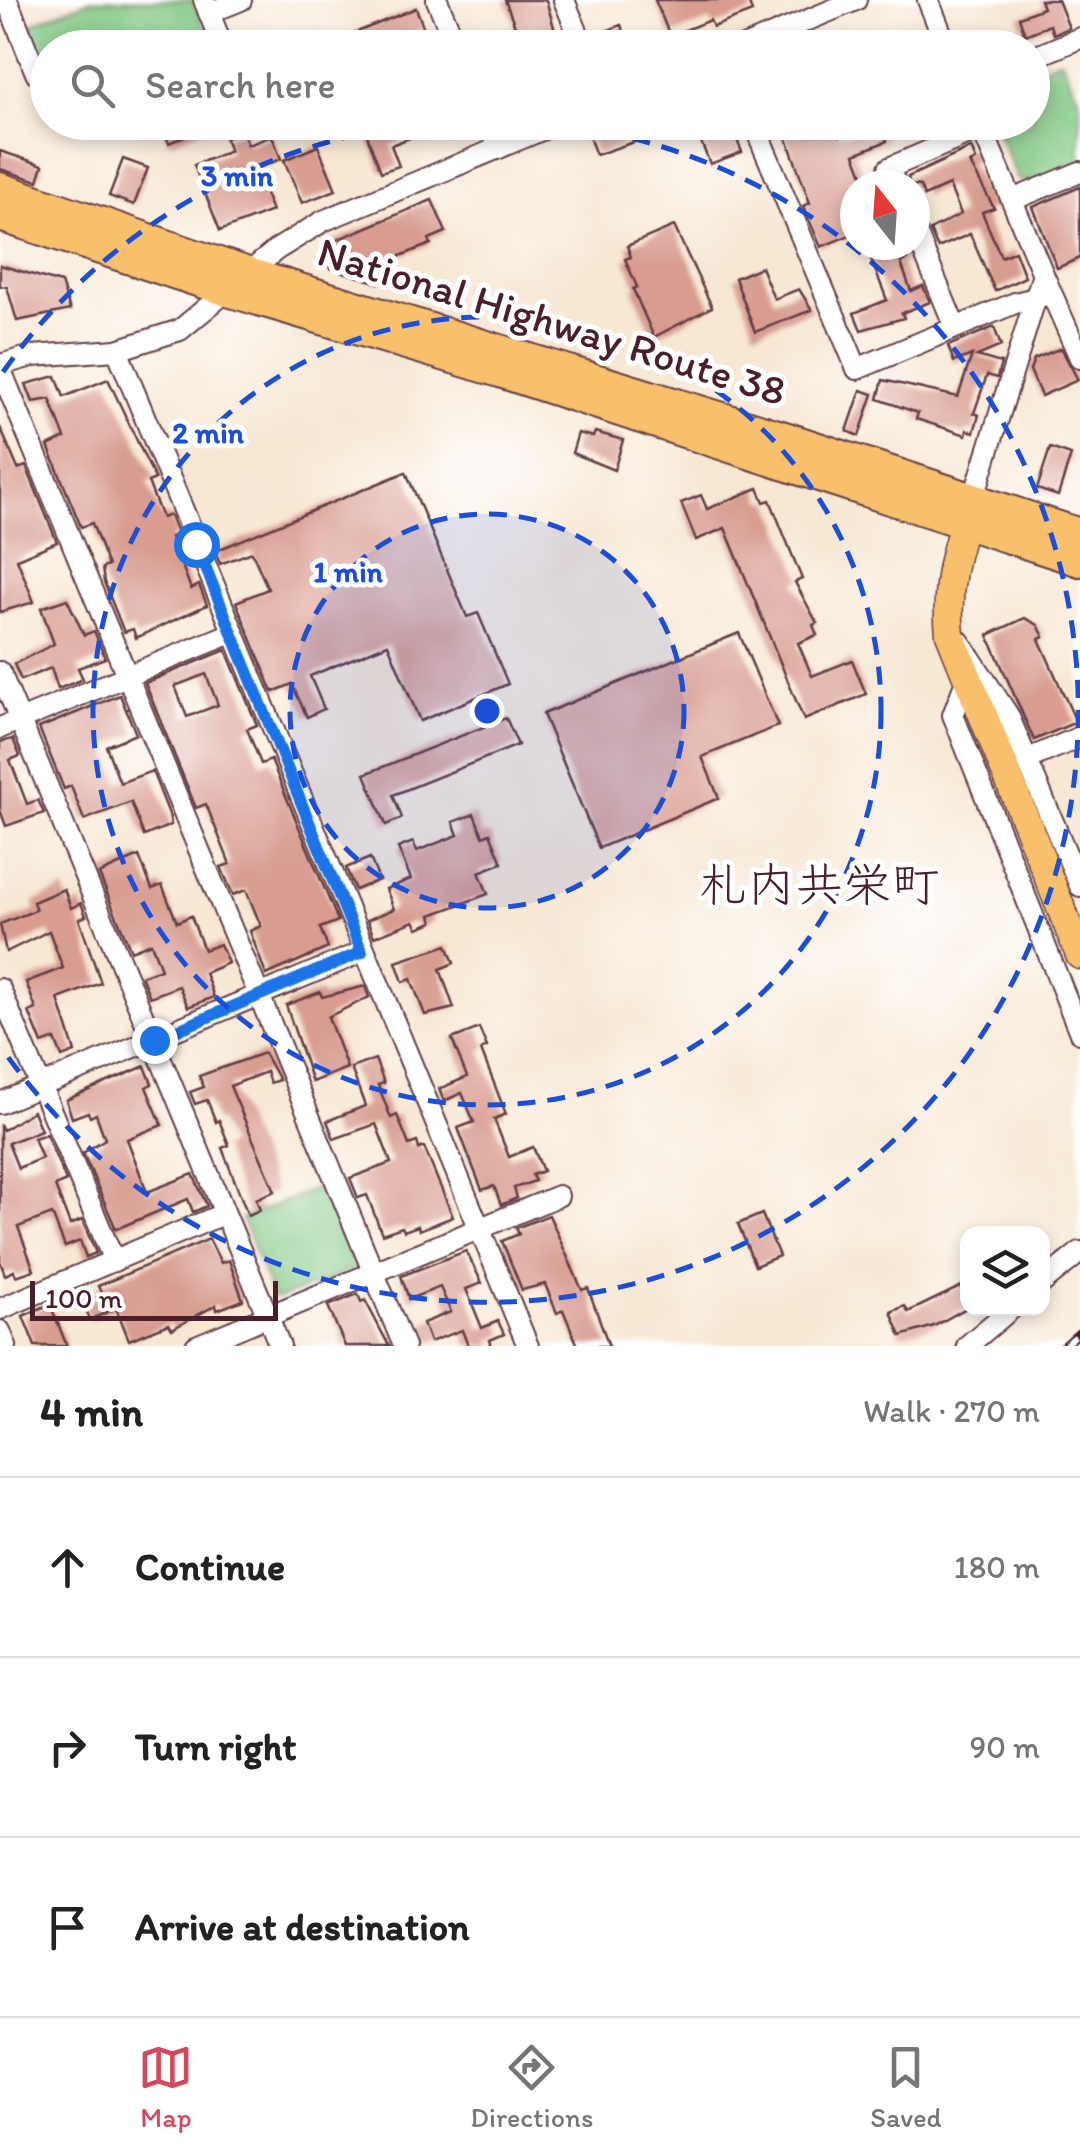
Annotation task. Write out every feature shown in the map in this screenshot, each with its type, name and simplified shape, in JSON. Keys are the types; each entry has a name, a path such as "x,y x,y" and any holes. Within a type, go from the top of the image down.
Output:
{"highway":[{"name":"National Highway Route 38","path":"0,188 239,283"},
{"name":"National Highway Route 38","path":"0,216 721,417 968,512 1080,562"},
{"name":"National Highway Route 38","path":"968,512 1080,534"}],"main road":[{"path":"968,512 951,570 947,603 950,634 966,682 1080,955"}],"street":[{"path":"7,0 30,58"},
{"path":"216,30 206,6 240,0"},
{"path":"437,0 450,30"},
{"path":"564,0 576,30"},
{"path":"784,30 856,0"},
{"path":"928,0 940,30"},
{"path":"1050,50 1080,38"},
{"path":"496,140 499,148"},
{"path":"404,1346 0,367 32,356 117,350 180,330 296,235 518,140"},
{"path":"761,140 856,369 955,327 1040,297"},
{"path":"890,170 948,140"},
{"path":"986,140 1080,358"},
{"path":"1012,200 1080,172"},
{"path":"927,260 955,327"},
{"path":"968,512 1040,297 1043,274"},
{"path":"117,350 362,952 528,1346"},
{"path":"10,723 232,633"},
{"path":"950,634 969,649 1028,759 1075,861 1080,886"},
{"path":"0,672 10,723 154,1040 280,1346"},
{"path":"966,682 953,714 1080,1033"},
{"path":"1028,759 1080,736"},
{"path":"0,1103 362,952"},
{"path":"0,989 114,1260"},
{"path":"196,1346 558,1196"},
{"path":"0,1308 224,1214"},
{"path":"1050,1277 1080,1252"},
{"path":"967,1346 1003,1316"},
{"path":"0,1331 6,1346"}],"green space":[{"path":"90,0 192,0 205,30 31,30 29,25"},
{"path":"1061,59 1080,102 1080,161 1028,182 1018,180 1001,140 1050,140 1050,64"},
{"path":"326,1184 359,1261 357,1268 273,1298 242,1219"}],"building":[{"path":"505,0 546,0 555,30 507,30 515,26"},
{"path":"655,0 748,0 752,12 713,27 710,20 685,30 668,30"},
{"path":"1040,0 1058,0 1069,28 1053,34 1050,25 1023,30 1019,17 1043,8"},
{"path":"416,8 424,29 421,30 362,30"},
{"path":"226,140 246,140 248,145 274,140 281,159 255,169 272,211 220,231 194,165 230,151"},
{"path":"369,140 404,140 391,145 399,166 381,172"},
{"path":"590,140 640,140 596,155"},
{"path":"737,140 742,152 710,164 701,142"},
{"path":"787,140 887,140 855,154 861,170 840,170 840,239 821,247 803,206 810,203"},
{"path":"318,146 336,190 302,203 284,160"},
{"path":"971,148 976,160 970,163 994,208 982,212 1001,257 1015,251 1025,277 995,291 970,234 938,248 930,230 961,214 949,185 930,193 930,170 923,170"},
{"path":"0,151 43,165 38,181 0,169"},
{"path":"123,159 148,168 134,205 109,196"},
{"path":"1080,187 1080,258 1057,268 1033,207"},
{"path":"432,200 446,232 429,239 431,244 385,262 379,283 330,268 329,243"},
{"path":"674,226 712,307 654,337 633,289 637,287 625,259 631,257 627,246"},
{"path":"871,260 907,260 901,263 911,291 923,286 930,302 902,313 904,318 861,330 854,313 887,300"},
{"path":"0,265 61,283 70,310 17,321 7,287 0,286"},
{"path":"761,267 774,299 799,289 812,310 755,332 735,278"},
{"path":"994,327 1001,346 977,356 1001,363 997,378 987,375 974,413 979,415 974,432 967,430 966,435 916,419 918,413 878,399 883,380 958,397 972,355 954,362 948,346"},
{"path":"1061,348 1078,380 1041,396 1030,370 1034,359"},
{"path":"56,376 64,397 108,379 155,479 148,482 162,518 170,515 178,535 171,537 191,589 199,585 207,605 136,638 133,629 124,632 104,582 102,568 108,566 92,523 81,527 48,446 65,438 50,399 33,402 26,384"},
{"path":"861,390 873,394 859,436 847,431"},
{"path":"0,427 18,469 26,466 57,542 17,559 34,602 0,612"},
{"path":"595,432 623,440 614,470 572,453 578,433 593,437"},
{"path":"1050,448 1071,455 1058,496 1037,489"},
{"path":"406,472 467,617 478,613 508,684 420,721 388,644 310,676 324,709 307,717 292,684 273,692 236,602 268,589 252,552 220,564 215,551"},
{"path":"758,488 764,502 770,500 802,579 795,582 817,623 813,625 817,635 798,643 812,676 852,660 866,694 804,720 725,528 696,540 681,503 701,495 707,509"},
{"path":"67,599 84,635 94,631 105,658 78,668 83,679 58,689 51,668 21,680 14,664 54,644 41,608"},
{"path":"1025,618 1038,625 1044,637 1039,639 1076,722 1034,740 988,635"},
{"path":"739,633 778,726 702,757 719,798 599,848 543,714"},
{"path":"226,650 257,725 247,729 261,764 271,760 338,921 320,928 328,948 266,975 250,931 261,926 246,890 233,895 221,867 230,864 206,804 196,808 145,683","holes":["206,674 218,705 187,717 175,686"]},
{"path":"120,695 136,734 106,746 120,783 152,771 171,825 144,836 131,802 84,820 71,786 64,789 39,728"},
{"path":"506,718 518,745 393,795 402,818 386,825 365,774"},
{"path":"13,739 20,756 10,760 27,804 38,800 44,813 6,826 0,810 0,742"},
{"path":"474,814 483,836 490,833 502,863 479,872 488,894 431,915 433,922 418,928 414,921 374,937 367,920 394,909 386,889 411,879 398,848 413,842 417,851 458,835 453,822"},
{"path":"139,856 152,889 162,885 177,922 191,916 204,950 220,944 228,963 205,973 214,997 188,1007 179,986 150,997 141,976 161,969 151,943 131,951 99,874"},
{"path":"370,858 379,880 355,890 346,868"},
{"path":"64,889 71,908 81,903 86,916 79,919 101,983 58,999 75,1052 62,1057 55,1039 42,1044 29,1012 36,1009 26,982 63,968 49,931 6,952 0,924 36,910 33,902"},
{"path":"447,945 454,963 440,969 454,1008 425,1015 411,979 403,982 396,962"},
{"path":"365,986 369,997 328,1017 347,1068 312,1082 286,1005 320,992 322,997"},
{"path":"479,1028 487,1047 481,1050 506,1114 494,1119 509,1157 533,1147 543,1171 532,1175 535,1181 514,1188 517,1198 501,1205 494,1186 482,1190 458,1128 474,1122 462,1093 444,1101 439,1089 467,1077 452,1039"},
{"path":"264,1053 279,1080 270,1083 266,1072 230,1086 275,1191 256,1199 260,1210 248,1215 222,1148 229,1145 219,1120 216,1122 207,1100 195,1104 190,1092 204,1087 199,1076"},
{"path":"375,1059 384,1083 378,1085 391,1118 397,1115 409,1145 417,1142 419,1149 424,1147 453,1217 419,1230 418,1226 404,1231 402,1227 382,1234 367,1195 358,1198 350,1178 391,1163 376,1124 334,1139 327,1121 365,1106 351,1068"},
{"path":"145,1066 152,1084 146,1087 162,1125 127,1139 147,1192 193,1174 207,1206 193,1212 188,1199 116,1229 83,1153 105,1139 96,1114 90,1117 88,1112 72,1118 66,1100"},
{"path":"33,1111 41,1130 8,1143 18,1168 42,1158 34,1138 46,1134 66,1181 55,1186 70,1225 82,1220 96,1253 86,1257 80,1241 65,1247 52,1214 18,1227 34,1270 5,1275 0,1261 0,1124 3,1130"},
{"path":"762,1214 779,1256 755,1266 738,1224"},
{"path":"549,1215 582,1290 588,1288 609,1346 578,1346 563,1310 557,1313 545,1284 522,1290 502,1241 519,1234 516,1228"},
{"path":"209,1239 221,1263 229,1260 243,1300 217,1310 216,1305 172,1329 169,1324 129,1340 116,1308 90,1320 83,1302 102,1295 98,1286"},
{"path":"466,1251 482,1283 466,1289 482,1328 498,1321 504,1334 490,1340 492,1346 468,1346 462,1330 430,1342 423,1323 451,1312 440,1287 409,1299 401,1276"},
{"path":"960,1287 960,1311 934,1326 901,1336 891,1312 905,1306 908,1312"},
{"path":"358,1294 389,1346 345,1346 328,1306"},
{"path":"50,1304 67,1346 35,1346 23,1316"}],"railway":[{"path":"1064,1346 1080,1332"}],"district":[{"name":"札内共栄町","path":"819,884"}],"route":[{"path":"154,1040 362,952 196,544"}]}
